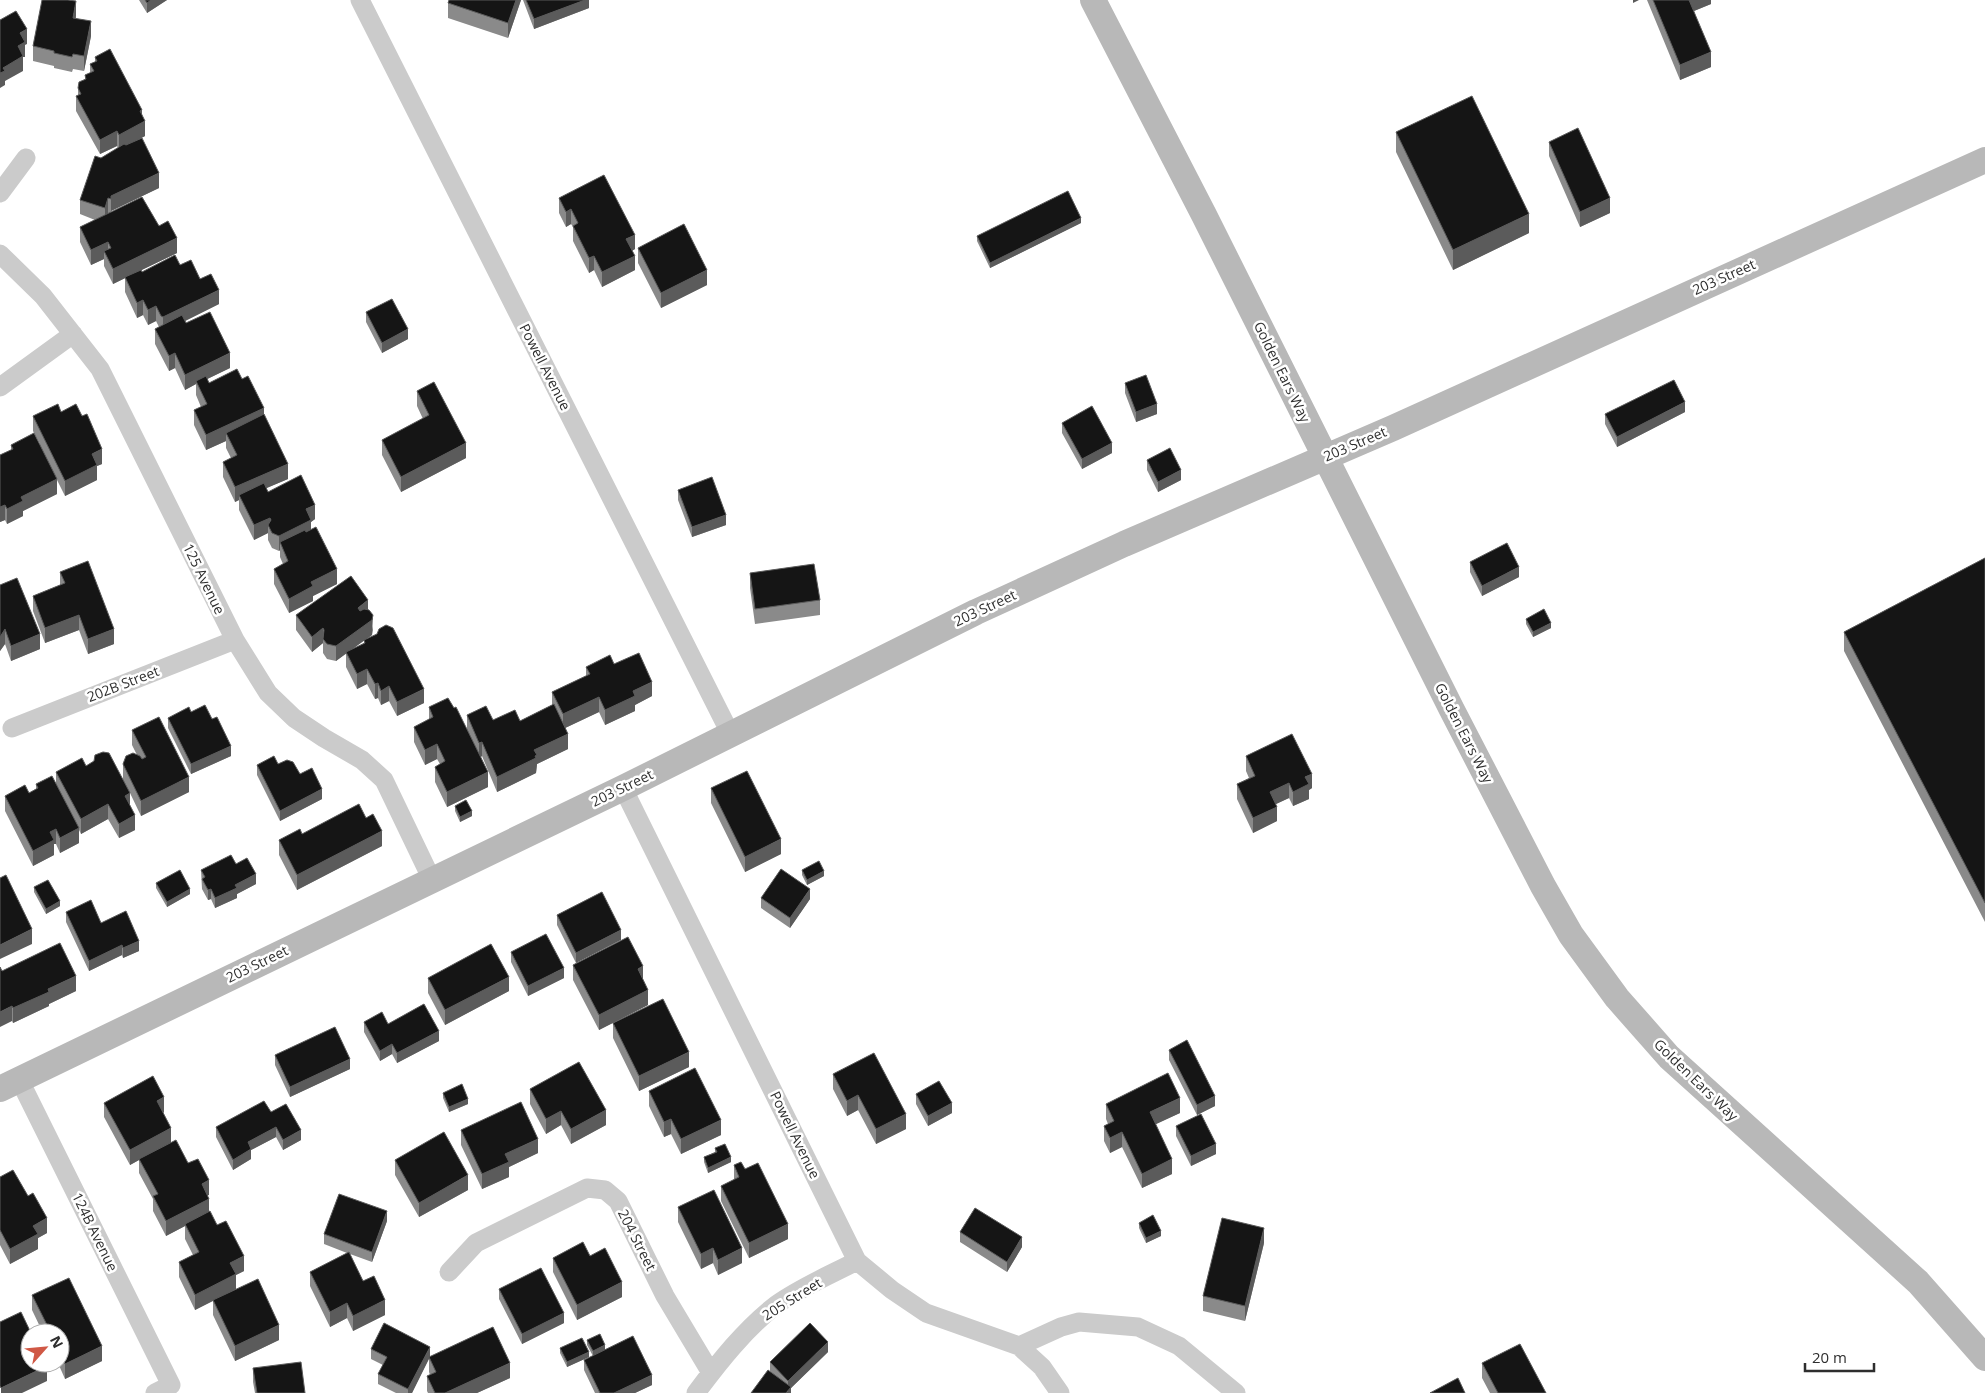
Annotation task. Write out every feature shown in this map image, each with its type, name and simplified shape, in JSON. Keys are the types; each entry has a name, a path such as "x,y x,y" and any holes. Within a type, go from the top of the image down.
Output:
{"main road":[{"name":"Golden Ears Way","path":"1093,0 1543,886 1571,936 1617,998 1669,1058 1918,1282 1985,1358"},
{"name":"203 Street","path":"10,1084 623,788 976,612 1124,544 1325,457 1985,160"}],"street":[{"name":"Powell Avenue","path":"360,0 731,735"},
{"path":"0,193 26,158"},
{"name":"125 Avenue","path":"0,254 43,296 100,369 235,640 268,693 294,718 362,760 384,780 432,880"},
{"path":"0,387 73,334"},
{"name":"202B Street","path":"12,728 235,640"},
{"name":"Powell Avenue","path":"623,788 857,1261 892,1290 926,1313 1019,1346 1042,1367 1060,1393"},
{"name":"124B Avenue","path":"10,1084 163,1389"},
{"name":"204 Street","path":"449,1272 476,1243 587,1188 605,1190 618,1201 665,1296 711,1373"},
{"name":"205 Street","path":"696,1393 756,1322 778,1304 857,1261"},
{"path":"1019,1346 1061,1327 1079,1322 1138,1327 1179,1346 1236,1393"}],"building":[{"path":"42,0 76,1 73,18 91,21 84,56 73,54 72,57 33,46"},
{"path":"449,0 516,0 508,23 448,3"},
{"path":"526,0 585,0 534,19"},
{"path":"1653,0 1689,0 1711,52 1680,65"},
{"path":"16,11 27,29 20,33 25,42 18,46 23,56 3,68 5,71 0,73 0,20"},
{"path":"110,49 142,110 140,111 145,121 119,135 117,131 100,140 76,96 81,94 78,88 79,82 86,79 85,75 94,71 90,64 97,61 95,57"},
{"path":"1472,96 1529,214 1453,250 1396,132"},
{"path":"1578,128 1610,198 1580,212 1549,142"},
{"path":"142,138 159,173 111,196 111,199 108,198 105,208 80,200 95,156 101,158 124,144 126,145"},
{"path":"604,175 635,235 626,239 635,256 602,272 594,256 589,258 573,226 578,223 571,209 566,212 559,198"},
{"path":"1068,191 1081,218 990,263 977,236"},
{"path":"142,197 159,226 168,221 177,238 113,269 104,251 111,248 108,242 91,250 80,227"},
{"path":"684,224 707,270 661,293 638,248"},
{"path":"175,255 180,265 191,260 200,279 211,274 219,290 163,317 156,306 148,310 143,300 137,303 125,277 141,270 142,272"},
{"path":"392,299 408,329 382,343 366,312"},
{"path":"210,312 230,353 185,375 175,353 169,356 155,329 182,315 186,323"},
{"path":"237,369 242,379 248,376 264,408 206,435 194,410 207,404 196,381 206,376 209,383"},
{"path":"1146,375 1157,404 1136,412 1125,383"},
{"path":"1674,380 1685,402 1617,437 1605,414"},
{"path":"434,382 466,443 401,477 382,440 429,415 417,391"},
{"path":"58,404 61,412 76,404 82,416 87,414 102,449 92,454 97,465 65,481 33,416"},
{"path":"1092,406 1112,443 1082,459 1062,423"},
{"path":"264,414 288,464 235,487 223,462 237,455 226,433"},
{"path":"34,433 57,479 21,497 23,501 7,509 5,505 0,507 0,455 13,449 11,445"},
{"path":"1170,448 1181,470 1158,482 1147,460"},
{"path":"301,475 315,505 306,509 311,520 279,536 272,533 268,525 271,520 270,518 254,525 239,495 264,483 268,492"},
{"path":"712,477 726,515 692,527 678,490"},
{"path":"316,527 337,569 311,582 313,586 289,599 274,569 288,561 280,542"},
{"path":"1507,543 1519,567 1482,586 1470,562"},
{"path":"1985,558 1985,903 1844,632"},
{"path":"88,561 114,629 88,639 79,615 45,628 33,596 65,583 60,572"},
{"path":"814,564 820,600 755,609 750,573"},
{"path":"351,576 368,600 358,608 360,611 364,609 369,610 373,615 372,620 336,646 327,644 323,639 323,628 312,637 296,615"},
{"path":"17,578 40,634 11,646 5,629 0,637 0,585"},
{"path":"1544,609 1551,623 1533,632 1526,619"},
{"path":"386,625 393,628 424,689 397,702 389,686 381,691 378,683 375,684 367,669 357,674 346,652 365,643 364,640 377,634 379,629"},
{"path":"639,653 652,682 633,691 635,696 605,710 599,697 563,714 552,692 590,674 586,667 610,655 614,664"},
{"path":"448,698 454,708 456,707 488,772 447,792 435,767 445,761 437,744 425,750 414,727 433,717 429,707"},
{"path":"554,704 568,734 534,750 537,755 535,756 536,758 497,777 482,742 479,743 467,715 486,706 493,720 515,710 520,721"},
{"path":"205,705 212,719 217,717 231,746 191,764 168,718 189,707 191,712"},
{"path":"159,717 189,777 141,801 123,764 126,756 133,753 142,759 146,757 132,730"},
{"path":"1292,734 1312,774 1305,777 1309,784 1293,792 1289,783 1270,792 1277,807 1253,818 1237,784 1255,776 1246,756"},
{"path":"103,752 109,753 130,793 125,796 135,815 119,824 108,804 81,819 56,772 82,758 86,766 94,761 95,755"},
{"path":"274,756 278,764 287,760 293,762 300,774 312,768 322,789 280,811 257,765"},
{"path":"747,771 781,839 745,857 711,788"},
{"path":"52,776 79,828 60,838 56,829 50,832 54,840 33,851 5,796 25,785 29,793 38,788 36,784"},
{"path":"466,800 472,811 460,817 455,806"},
{"path":"359,804 366,818 373,814 382,831 297,875 279,840 300,829 302,834"},
{"path":"231,855 236,864 247,858 256,874 235,885 237,888 215,898 211,889 208,890 202,879 205,877 201,870"},
{"path":"819,861 824,871 807,880 802,870"},
{"path":"781,869 810,889 790,918 761,898"},
{"path":"180,870 190,889 167,902 156,883"},
{"path":"6,875 32,929 0,945 0,878"},
{"path":"48,880 60,901 46,909 34,887"},
{"path":"602,892 621,930 576,953 557,915"},
{"path":"91,900 101,923 126,911 139,941 123,948 122,945 89,961 66,912"},
{"path":"546,934 564,968 528,986 511,952"},
{"path":"628,937 643,966 638,969 648,990 599,1015 573,965"},
{"path":"60,943 76,976 48,989 49,992 0,1012 0,967 2,971"},
{"path":"491,944 509,977 445,1010 428,978"},
{"path":"663,999 689,1052 639,1076 613,1023"},
{"path":"424,1004 439,1031 397,1053 392,1044 380,1051 364,1022 382,1012 388,1024"},
{"path":"335,1027 350,1059 290,1087 275,1055"},
{"path":"1187,1040 1215,1096 1197,1105 1169,1050"},
{"path":"874,1053 906,1114 876,1129 858,1095 847,1101 833,1074"},
{"path":"579,1062 606,1110 571,1129 561,1111 546,1119 530,1089"},
{"path":"695,1068 721,1120 681,1139 671,1119 664,1122 649,1091"},
{"path":"1168,1073 1180,1098 1150,1112 1172,1159 1142,1174 1122,1132 1110,1138 1104,1126 1114,1121 1106,1104"},
{"path":"153,1076 164,1097 157,1101 171,1128 130,1150 104,1103"},
{"path":"939,1081 952,1103 928,1116 916,1094"},
{"path":"462,1084 468,1099 449,1107 443,1093"},
{"path":"264,1101 271,1112 286,1104 301,1130 283,1140 276,1127 248,1142 251,1149 233,1160 216,1127"},
{"path":"521,1102 538,1139 505,1154 509,1162 482,1174 461,1130"},
{"path":"1201,1114 1216,1144 1191,1156 1176,1126"},
{"path":"444,1132 468,1175 419,1203 395,1160"},
{"path":"176,1140 188,1163 198,1159 209,1180 202,1184 209,1199 166,1221 153,1196 158,1194 139,1159"},
{"path":"725,1144 731,1157 708,1168 704,1157 717,1152 715,1148"},
{"path":"741,1162 745,1169 758,1163 788,1224 749,1243 721,1186 739,1177 734,1165"},
{"path":"13,1170 28,1196 33,1193 47,1218 33,1226 38,1234 10,1249 0,1230 0,1177"},
{"path":"714,1190 742,1248 718,1260 713,1248 701,1254 678,1207"},
{"path":"339,1194 387,1211 372,1252 324,1234"},
{"path":"975,1208 1022,1237 1007,1262 960,1232"},
{"path":"210,1211 217,1225 226,1221 244,1256 230,1263 236,1274 195,1295 179,1262 199,1252 185,1224"},
{"path":"1153,1215 1161,1231 1146,1238 1139,1223"},
{"path":"1222,1218 1264,1228 1245,1306 1203,1296"},
{"path":"583,1242 590,1256 605,1248 622,1282 577,1305 553,1258"},
{"path":"349,1252 363,1281 374,1276 385,1300 353,1316 347,1303 330,1312 310,1272"},
{"path":"541,1268 564,1313 522,1334 499,1289"},
{"path":"69,1278 102,1346 70,1362 70,1323 46,1323 32,1295"},
{"path":"258,1279 279,1325 235,1346 213,1300"},
{"path":"21,1312 26,1323 20,1323 20,1373 32,1373 1,1388 0,1386 0,1322"},
{"path":"384,1323 430,1347 408,1389 378,1374 387,1357 371,1349"},
{"path":"810,1323 828,1342 788,1381 770,1362"},
{"path":"493,1327 510,1363 445,1393 435,1393 427,1376 436,1372 429,1357"},
{"path":"600,1334 605,1345 593,1351 587,1340"},
{"path":"633,1336 652,1375 614,1393 600,1393 584,1360"},
{"path":"582,1338 589,1352 567,1362 560,1348"},
{"path":"1520,1344 1546,1393 1498,1393 1482,1363"},
{"path":"301,1362 305,1393 257,1393 253,1368"},
{"path":"768,1370 791,1387 786,1393 751,1393"},
{"path":"1458,1378 1465,1393 1430,1393"}]}
